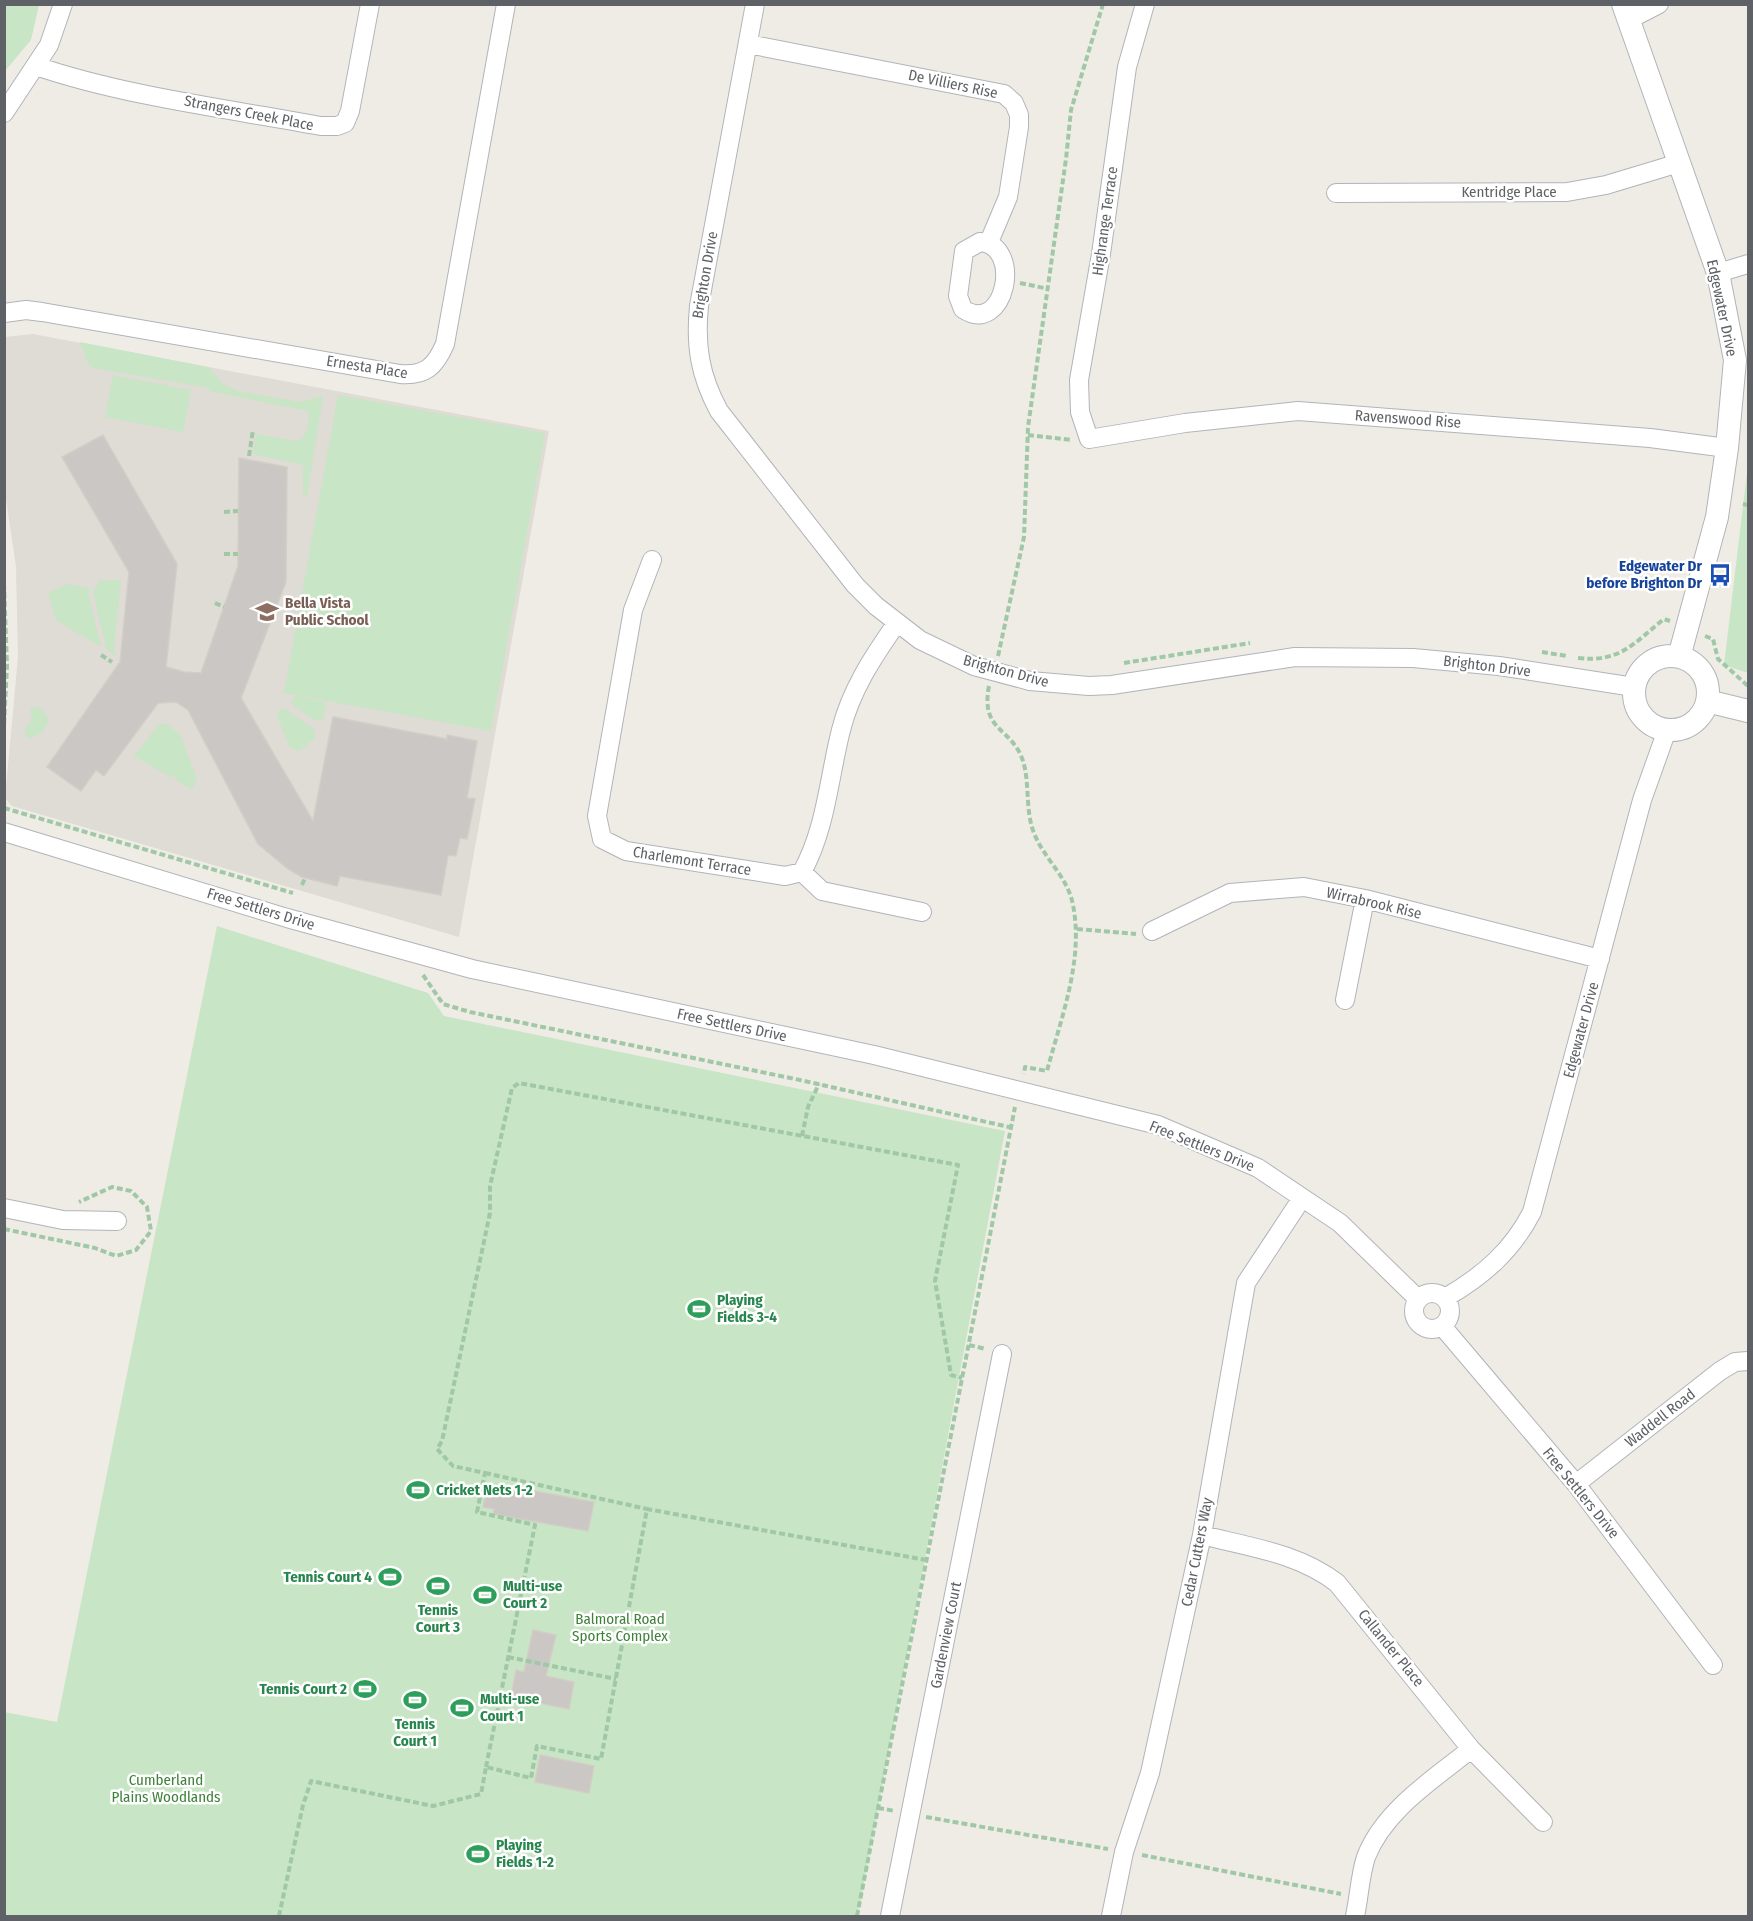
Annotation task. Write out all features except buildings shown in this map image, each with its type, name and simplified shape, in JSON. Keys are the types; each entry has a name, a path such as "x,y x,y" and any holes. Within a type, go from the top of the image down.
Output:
{"street":[{"path":"4,112 36,66 55,33 63,4"},
{"name":"Strangers Creek Place","path":"36,66 68,77 170,98 321,126 337,126 345,123 351,111 370,4"},
{"name":"Ernesta Place","path":"4,313 26,310 42,312 400,374 415,375 427,372 435,365 445,344 506,4"},
{"name":"Brighton Drive","path":"755,4 699,306 696,332 698,358 705,385 718,411 855,585 896,624 930,645 974,666 1030,681 1060,685 1112,685 1295,657 1377,658 1499,666 1634,687"},
{"name":"Highrange Terrace","path":"1089,439 1080,412 1079,380 1101,254 1127,67 1144,4"},
{"path":"1627,12 1659,4"},
{"name":"Edgewater Drive","path":"1627,12 1718,273 1735,360 1727,448 1717,517 1679,657"},
{"name":"De Villiers Rise","path":"747,44 1004,94 1014,103 1019,115 1019,127 1008,197 989,242"},
{"name":"Kentridge Place","path":"1336,193 1567,192 1606,185 1679,163"},
{"path":"1718,273 1749,264"},
{"name":"Ravenswood Rise","path":"1089,439 1185,423 1298,411 1650,438 1727,448"},
{"name":"Charlemont Terrace","path":"652,560 631,621 597,816 602,839 626,851 785,876 802,872"},
{"path":"896,624 867,665 852,696 841,728 814,850 802,872 822,891 922,912"},
{"path":"1669,656 1679,657 1690,661 1705,678 1707,701 1696,720 1677,729 1667,730 1648,722 1641,715 1634,697 1634,687 1637,678 1650,662 1669,656"},
{"path":"1707,701 1749,711"},
{"name":"Edgewater Drive","path":"1445,1298 1466,1286 1501,1258 1515,1242 1532,1212 1642,800 1667,730"},
{"name":"Free Settlers Drive","path":"4,832 276,914 472,969 874,1055 1158,1125 1258,1168 1340,1223 1418,1299"},
{"name":"Wirrabrook Rise","path":"1152,931 1230,893 1304,887 1365,898 1600,959"},
{"path":"1345,1000 1365,898"},
{"name":"Cedar Cutters Way","path":"1111,1917 1124,1852 1150,1773 1202,1535 1246,1283 1302,1198"},
{"path":"4,1208 63,1220 117,1221"},
{"path":"1431,1292 1445,1298 1450,1311 1442,1326 1430,1329 1419,1324 1414,1313 1418,1299 1431,1292"},
{"name":"Free Settlers Drive","path":"1442,1326 1576,1485 1713,1665"},
{"name":"Gardenview Court","path":"890,1917 1002,1354"},
{"name":"Waddell Road","path":"1576,1485 1720,1371 1735,1362 1749,1361"},
{"name":"Callander Place","path":"1202,1535 1296,1558 1322,1571 1337,1583 1471,1749 1543,1822"},
{"path":"1355,1917 1366,1858 1378,1834 1410,1800 1471,1749"}],"path":[{"path":"1000,652 1024,537 1028,435 1035,365 1049,289 1071,110 1103,4"},
{"path":"1012,281 1049,289"},
{"path":"249,456 253,430"},
{"path":"1028,435 1071,440 1089,439"},
{"path":"1743,504 1749,505"},
{"path":"224,512 238,511"},
{"path":"224,554 238,554"},
{"path":"4,583 7,666 4,726"},
{"path":"215,603 224,607"},
{"path":"101,655 112,662"},
{"path":"988,689 987,710 993,725 1014,743 1023,761 1033,832 1060,874 1073,902 1077,929 1075,960 1047,1071 1025,1067"},
{"path":"4,808 293,893"},
{"path":"302,885 304,878"},
{"path":"1077,929 1135,934 1152,931"},
{"path":"412,972 423,975 443,1004 470,1012 819,1084 1009,1127 857,1917"},
{"path":"926,1560 647,1509 453,1466 437,1449 442,1441 490,1213 490,1186 512,1088 519,1083 958,1165 935,1281 951,1375 962,1378"},
{"path":"802,1136 808,1107 819,1084"},
{"path":"279,1917 303,1805 311,1781 433,1806 481,1794 535,1525 477,1512 485,1473"},
{"path":"486,1767 531,1778 537,1746 601,1759 647,1509"},
{"path":"508,1657 616,1679"},
{"path":"878,1808 901,1812"}],"shaded area":[{"name":"Bella Vista Public School","path":"33,334 549,431 459,937 12,806 5,798 18,657 16,567 4,485 5,337"}],"green space":[{"path":"5,4 39,5 31,40 5,71"},
{"path":"80,342 208,367 223,384 238,391 299,402 323,396 307,496 303,496 303,465 253,454 256,434 298,441 308,428 307,411 209,391 209,388 93,368 88,364"},
{"path":"113,375 191,390 183,432 105,417"},
{"path":"338,395 545,433 491,731 284,693"},
{"path":"1748,464 1748,673 1724,665"},
{"path":"100,580 121,580 114,648 116,656 106,649 93,591"},
{"path":"67,584 90,588 88,592 101,647 56,620 48,593"},
{"path":"295,696 326,702 323,719 315,721 293,705 291,701"},
{"path":"38,707 44,711 48,720 43,732 29,739 24,731 32,719 30,708"},
{"path":"280,709 285,709 315,730 315,738 299,751 290,748 277,716"},
{"path":"165,723 180,734 197,779 192,789 175,780 177,777 174,775 172,778 134,756 159,724"},
{"name":"Balmoral Road Sports Complex","path":"217,926 428,993 444,1016 1005,1131 858,1916 5,1916 4,1712 57,1722"}],"place":[{"name":"Edgewater Dr before Brighton Dr","path":"1720,575"},
{"name":"Bella Vista Public School","path":"267,612"},
{"name":"Playing Fields 3-4","path":"699,1309"},
{"name":"Cricket Nets 1-2","path":"418,1490"},
{"name":"Tennis Court 4","path":"390,1577"},
{"name":"Tennis Court 3","path":"438,1586"},
{"name":"Multi-use Court 2","path":"485,1595"},
{"name":"Tennis Court 2","path":"365,1689"},
{"name":"Tennis Court 1","path":"415,1700"},
{"name":"Multi-use Court 1","path":"462,1708"},
{"name":"Playing Fields 1-2","path":"478,1854"}],"park label":[{"name":"Cumberland Plains Woodlands","path":"166,1788"}]}
